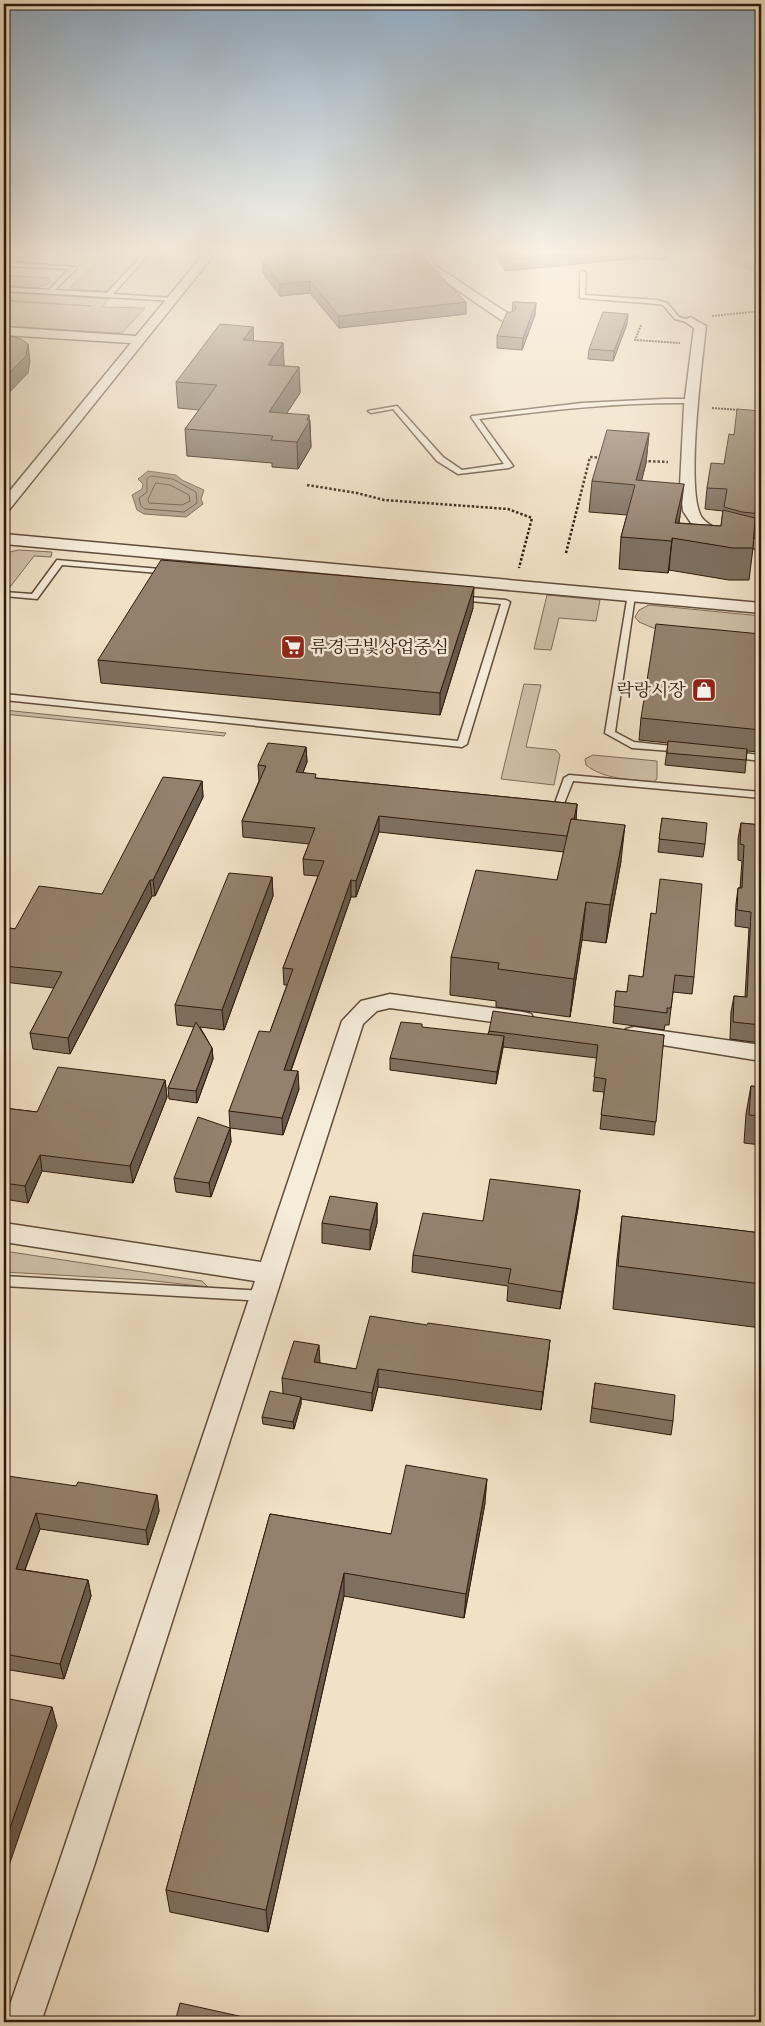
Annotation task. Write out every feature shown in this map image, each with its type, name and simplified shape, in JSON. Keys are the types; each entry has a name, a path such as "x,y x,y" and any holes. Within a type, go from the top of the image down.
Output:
{"street":[{"path":"4,507 135,346"},
{"path":"698,346 691,404 688,464 687,485 690,511 698,523 721,536 761,545"},
{"path":"4,539 761,608"},
{"path":"22,2022 76,1866 353,1021 369,1006 390,1001 544,1022"},
{"path":"613,1032 761,1052"},
{"path":"4,1232 267,1284"}],"lane":[{"path":"371,411 395,407 440,459 461,472 509,466 474,417 593,404 665,400 691,404"},
{"path":"4,594 34,597 72,545"},
{"path":"60,562 179,572"},
{"path":"631,596 610,734 632,745 692,751"},
{"path":"4,698 462,744 506,602 447,597"},
{"path":"722,754 761,758"},
{"path":"539,807 558,809 568,778 761,795"},
{"path":"4,1281 267,1284"}],"path":[{"path":"691,404 744,410"},
{"path":"566,553 590,457 610,458"},
{"path":"639,460 688,464"},
{"path":"307,485 358,493 384,500 508,509 532,518 514,585"}],"shaded area":[{"path":"18,550 52,552 51,557 34,556 7,591 4,591 4,556"},
{"path":"547,595 600,600 596,621 559,618 551,650 534,649"},
{"path":"649,605 761,616 761,638 653,628 639,622 635,617 639,610"},
{"path":"524,684 541,685 526,747 556,750 560,755 554,785 501,779"},
{"path":"4,710 226,733 224,736 4,714"},
{"path":"593,755 657,761 657,779 653,782 601,774 586,765 585,759"},
{"path":"4,1251 202,1281 208,1287 146,1280 4,1272"}],"water":[{"path":"148,471 176,475 182,480 204,490 201,499 203,504 186,517 144,514 137,510 132,495 142,489 143,484 138,479"}],"building":[{"path":"4,346 28,346 26,356 4,378"},
{"path":"204,346 281,346 268,365 299,367 269,412 309,415 307,420 310,420 297,442 271,440 273,436 185,429 217,385 176,382"},
{"path":"590,346 616,346 614,351 589,349"},
{"path":"737,409 761,411 761,514 742,512 724,507 727,489 707,488 711,463 724,464 729,434 734,435"},
{"path":"607,430 649,433 636,480 684,484 675,523 721,526 723,510 755,518 753,548 733,548 672,538 672,541 621,537 635,485 592,481"},
{"path":"161,560 474,587 440,693 98,660"},
{"name":"락랑시장","path":"656,624 761,634 761,730 641,718"},
{"path":"668,741 747,749 746,760 667,753"},
{"path":"268,743 306,747 296,772 316,774 315,778 577,804 574,819 571,819 567,836 379,816 356,881 351,880 284,1070 298,1071 282,1118 229,1111 259,1031 270,1032 293,969 283,968 324,861 303,859 315,828 242,821 266,766 258,765"},
{"path":"163,777 202,781 153,880 150,880 68,1038 30,1033 62,972 4,966 4,927 15,929 39,886 102,894"},
{"path":"662,818 707,823 705,844 659,839"},
{"path":"571,819 625,825 610,905 586,902 574,979 498,969 499,963 451,957 476,870 557,880"},
{"path":"741,823 761,825 761,1025 733,1022 734,996 747,997 751,912 737,910 738,888 742,888 744,845 740,844"},
{"path":"229,873 272,877 222,1010 175,1005"},
{"path":"660,879 702,884 694,977 675,975 671,1008 667,1008 667,1013 614,1006 616,991 627,992 629,975 643,977 651,913 656,914"},
{"path":"493,1011 664,1035 656,1122 601,1115 606,1079 594,1077 598,1045 489,1031"},
{"path":"196,1022 212,1048 196,1091 168,1088"},
{"path":"401,1022 422,1024 422,1027 504,1036 497,1072 390,1058"},
{"path":"58,1067 165,1080 130,1166 40,1155 25,1186 4,1183 4,1108 37,1112"},
{"path":"751,1086 761,1087 761,1116 749,1115"},
{"path":"198,1117 230,1128 209,1183 174,1178"},
{"path":"490,1179 580,1190 562,1292 508,1283 511,1269 413,1255 423,1213 483,1221"},
{"path":"330,1196 377,1203 370,1230 322,1223"},
{"path":"622,1216 761,1233 761,1284 618,1266"},
{"path":"370,1316 550,1340 543,1392 378,1369 372,1393 282,1378 294,1341 319,1345 314,1362 356,1369"},
{"path":"595,1383 675,1395 673,1421 592,1408"},
{"path":"270,1391 301,1397 293,1422 262,1417"},
{"path":"406,1465 487,1479 466,1594 344,1573 266,1910 166,1890 270,1514 391,1534"},
{"path":"8,1476 76,1486 78,1482 157,1495 146,1530 36,1513 16,1569 88,1580 60,1664 4,1654 4,1488"},
{"path":"4,1698 52,1707 4,1845"},
{"path":"180,2003 266,2022 175,2022"}],"place":[{"name":"류경금빛상업중심","path":"293,647"},
{"name":"락랑시장","path":"704,690"}]}
